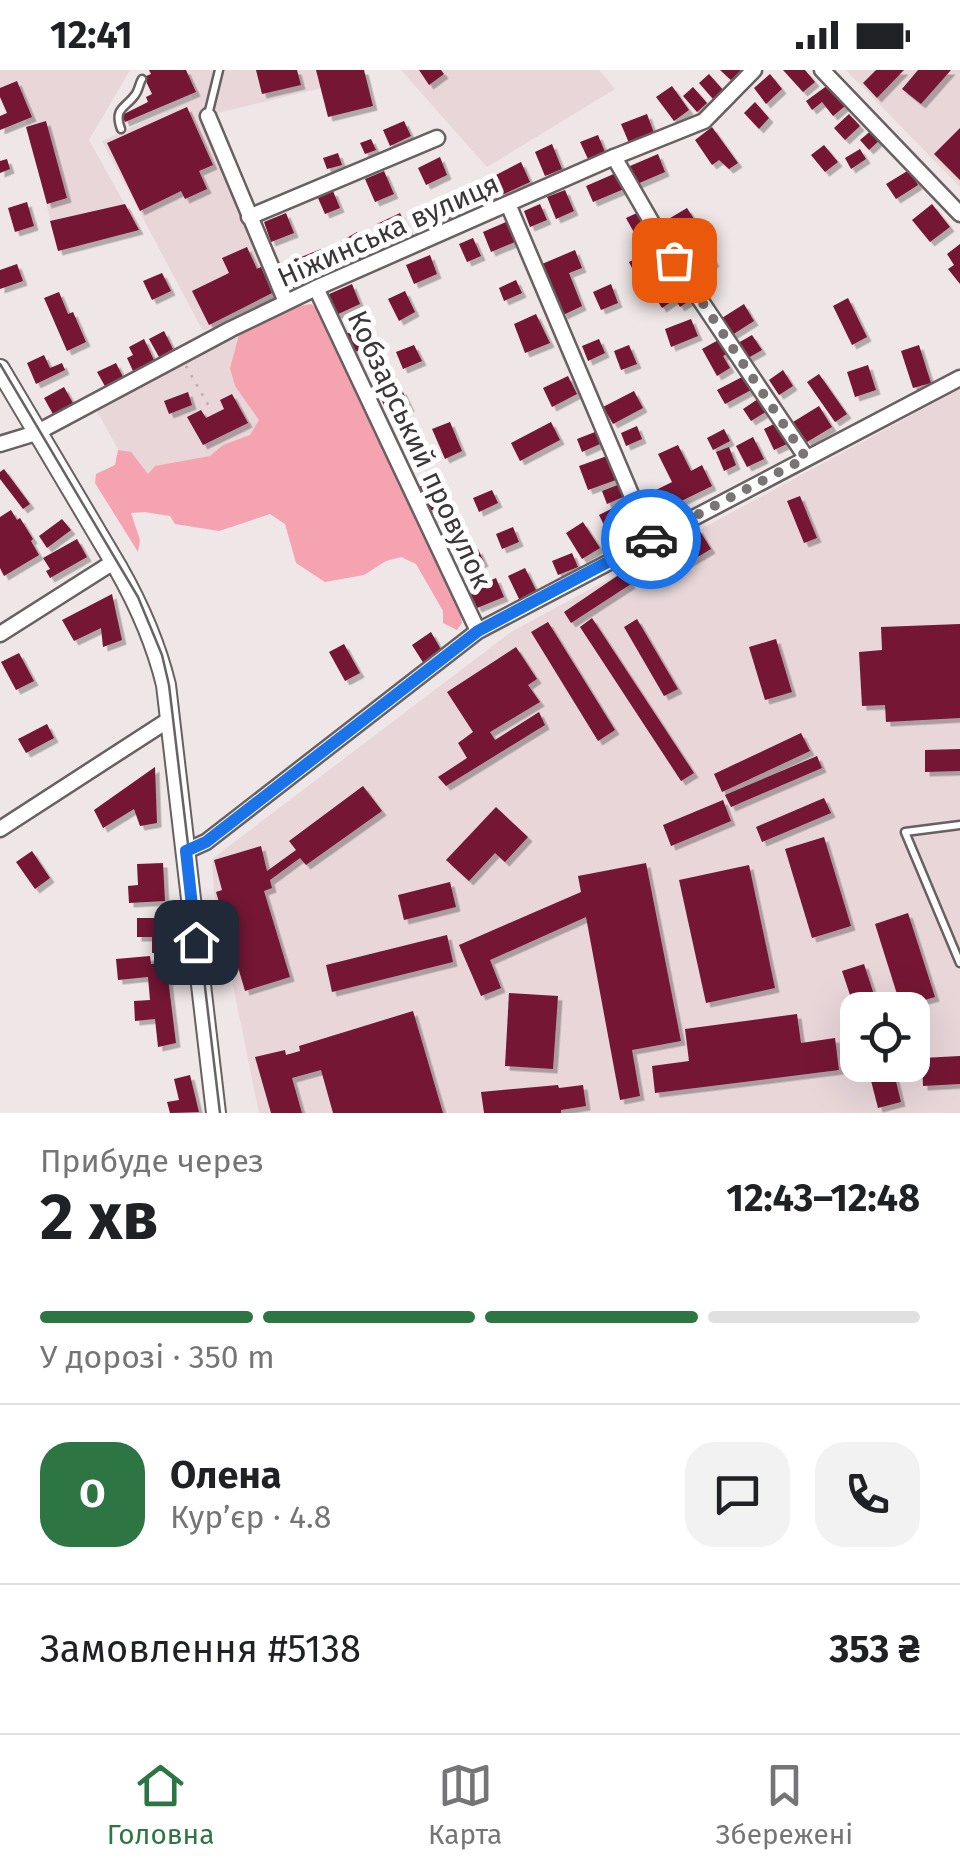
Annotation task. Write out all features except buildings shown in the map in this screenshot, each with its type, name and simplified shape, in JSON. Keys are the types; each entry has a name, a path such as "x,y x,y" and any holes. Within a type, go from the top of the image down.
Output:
{"street":[{"name":"Ніжинська вулиця","path":"0,444 36,432 316,288 614,156 704,121 754,70"},
{"path":"822,70 960,214"},
{"path":"208,116 286,302"},
{"path":"249,217 437,138"},
{"path":"614,156 674,260 806,458"},
{"path":"508,204 650,539"},
{"name":"Кобзарський провулок","path":"316,288 478,631"},
{"path":"0,369 134,596 159,656 166,686 216,1113"},
{"path":"186,851 206,842 478,631 960,378"},
{"path":"0,634 114,561"},
{"path":"0,830 170,719"}],"lane":[{"path":"208,116 219,70"},
{"path":"121,129 120,111 136,95 142,79"},
{"path":"960,826 905,832 960,964"}],"path":[{"path":"181,356 210,408"}],"shaded area":[{"path":"0,70 130,70 89,140 139,230 58,251 17,82 0,88"},
{"path":"183,70 316,70 321,88 201,117 278,296 203,331 102,141 193,99"},
{"path":"401,70 599,70 615,89 487,167"},
{"path":"846,70 960,70 960,187"},
{"path":"311,304 320,310 460,612 462,623 457,630 443,623 443,611 416,564 401,557 364,575 325,582 296,563 285,524 270,514 219,531 175,524 170,516 131,513 140,540 138,552 95,483 96,474 115,465 118,450 131,452 148,474 155,466 210,456 223,445 250,435 259,420 235,386 230,368 239,335 254,323"},
{"path":"239,335 294,437 153,513 97,411"},
{"path":"960,389 960,1113 259,1113 214,892 212,859 511,632"}],"tram line":[{"path":"0,364 138,597 162,655 169,685 220,1113"}],"way so far":[{"path":"651,539 806,458 674,260"}],"route":[{"path":"196,942 186,851 206,842 478,631 651,539"}]}
